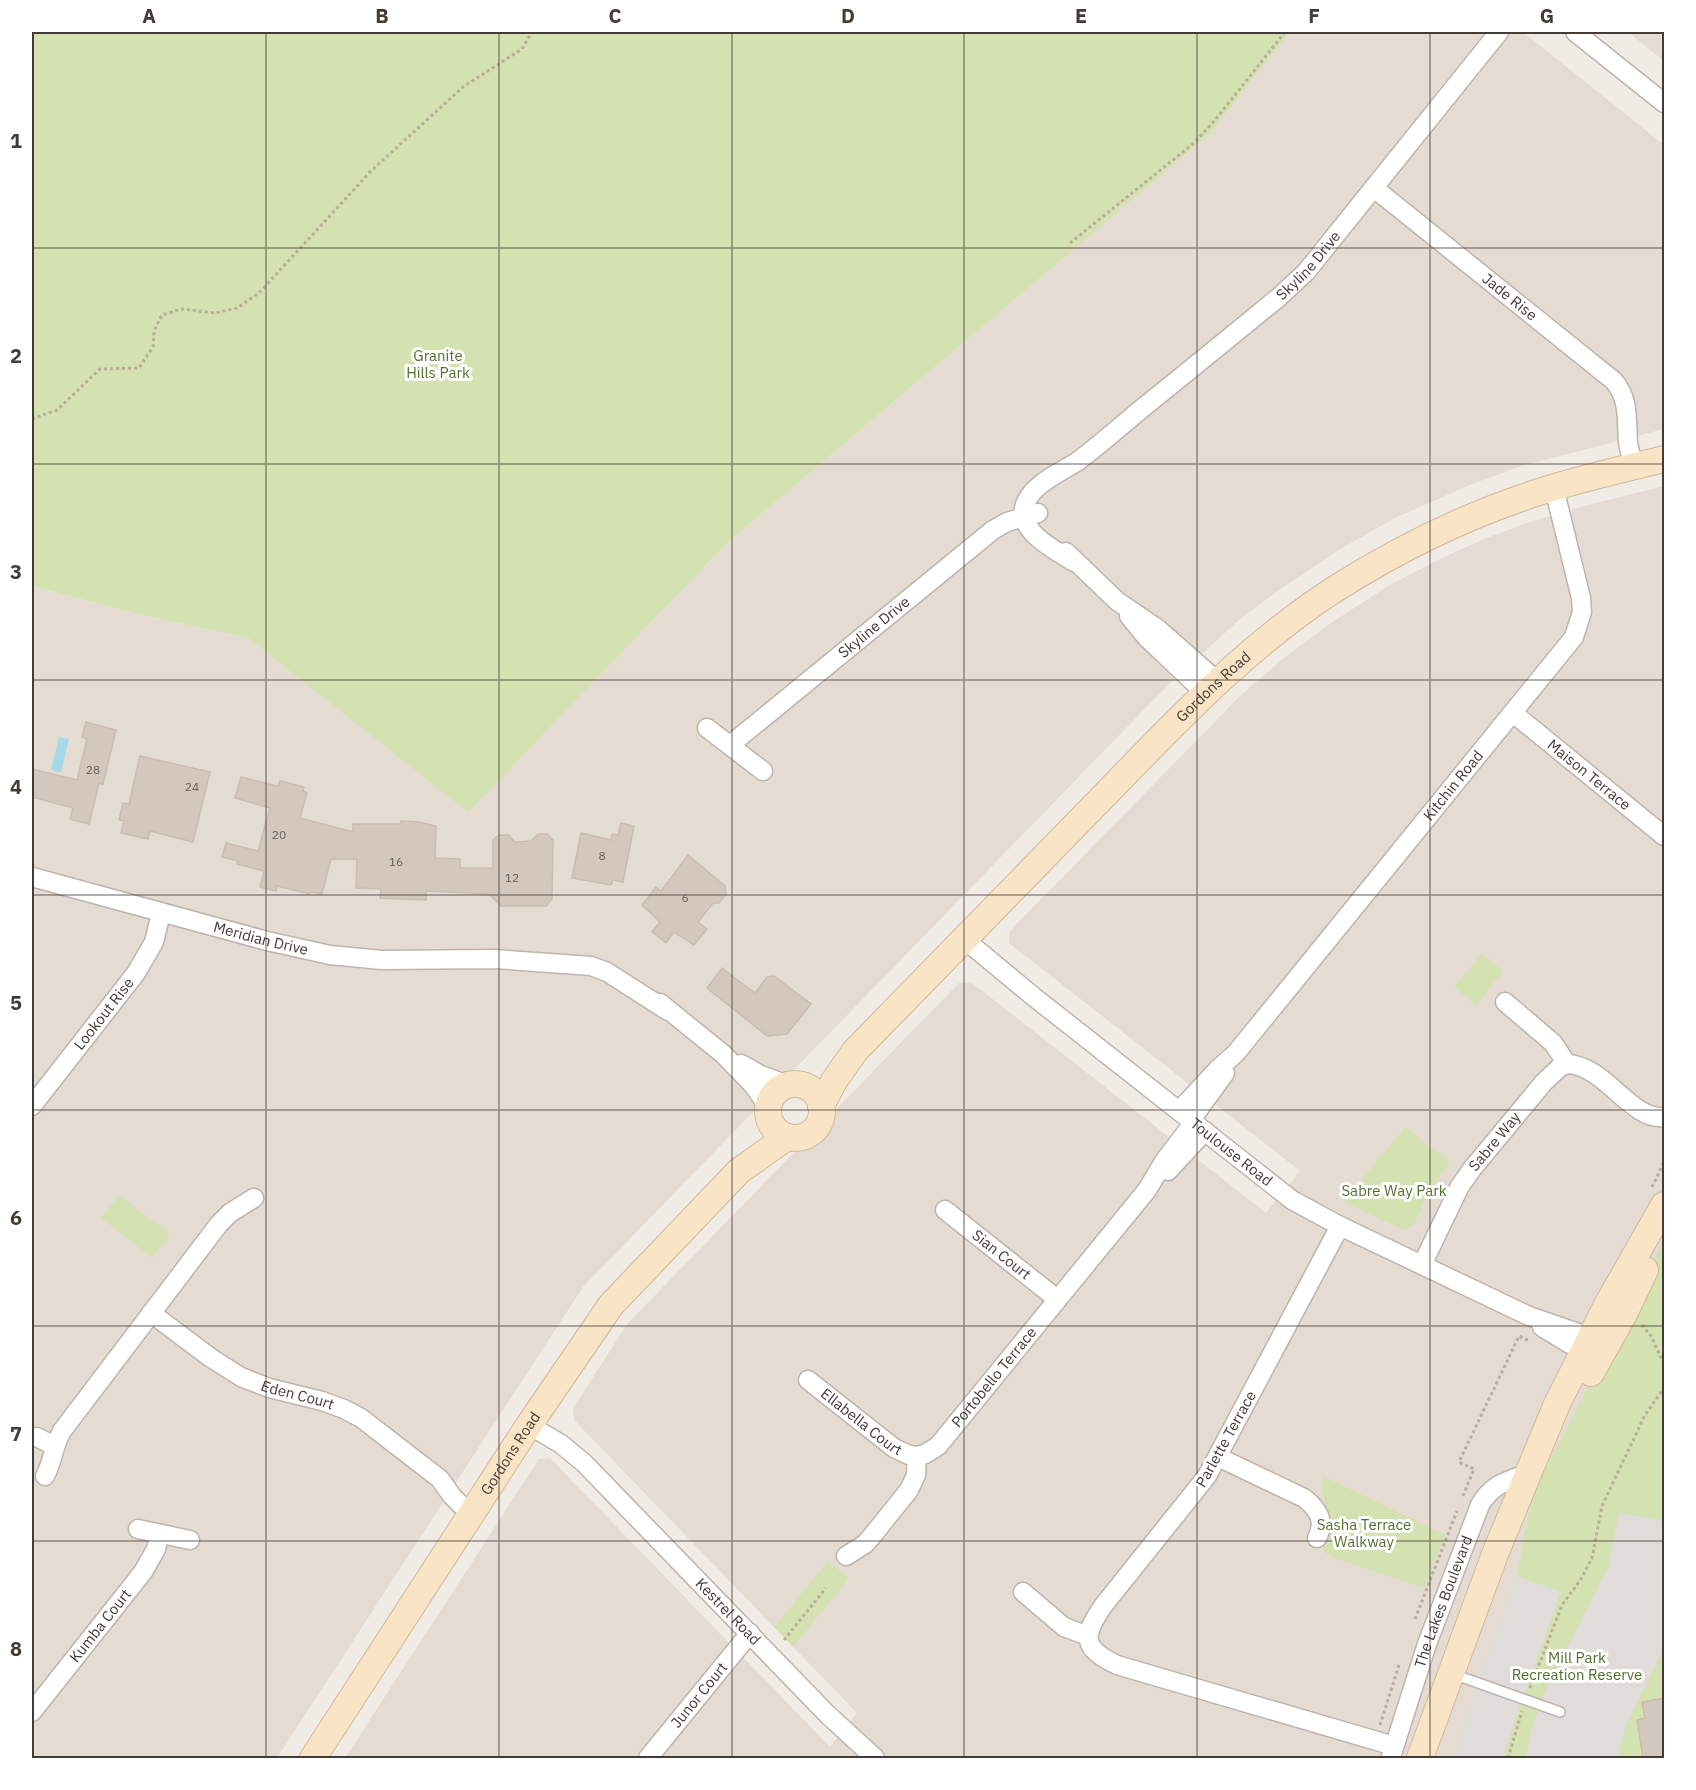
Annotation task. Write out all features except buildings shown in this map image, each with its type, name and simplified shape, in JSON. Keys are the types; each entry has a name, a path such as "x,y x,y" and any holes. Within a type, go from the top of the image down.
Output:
{"street":[{"name":"Skyline Drive","path":"730,745 993,530 1007,522 1031,515 1080,459 1292,286 1306,272 1499,32"},
{"path":"1575,32 1665,103"},
{"name":"Jade Rise","path":"1374,188 1604,371 1620,389 1628,417 1648,463"},
{"name":"Gordons Road","path":"821,1106 834,1081 855,1051 1211,687 1275,631 1332,591 1367,570 1451,526 1554,488 1648,463"},
{"name":"Kitchin Road","path":"1192,1121 1219,1068 1236,1053 1570,642 1582,612 1581,598 1554,488"},
{"path":"1031,515 1074,562 1117,601 1158,629 1211,687"},
{"name":"Maison Terrace","path":"1513,713 1665,836"},
{"path":"707,728 763,771"},
{"name":"Meridian Drive","path":"32,878 267,941 330,955 382,960 495,959 591,966 607,972 668,1011 723,1054 754,1086 775,1121"},
{"name":"Lookout Rise","path":"32,1106 136,973 154,942 161,913"},
{"name":"Toulouse Road","path":"964,939 1292,1200 1340,1226 1529,1316 1553,1335 1570,1344 1593,1346"},
{"path":"1505,1002 1553,1042 1567,1064 1584,1067 1594,1073 1645,1113 1665,1117"},
{"name":"Gordons Road","path":"794,1085 831,1068 855,1051"},
{"name":"Meridian Drive","path":"723,1054 761,1075 794,1085"},
{"name":"Sabre Way","path":"1422,1265 1460,1186 1472,1169 1544,1082 1560,1067 1567,1064"},
{"path":"794,1085 814,1092 821,1106 819,1122 815,1128 802,1137 775,1121 775,1093 794,1085"},
{"name":"Gordons Road","path":"313,1758 533,1418 611,1305 739,1171 775,1121"},
{"name":"Portobello Terrace","path":"917,1456 938,1446 1147,1190 1192,1121"},
{"path":"45,1476 50,1467 54,1446 62,1431 219,1224 230,1213 254,1198"},
{"name":"The Lakes Boulevard","path":"1593,1346 1634,1257 1665,1205"},
{"name":"Sian Court","path":"945,1210 1057,1299"},
{"name":"Parlette Terrace","path":"1088,1636 1089,1629 1103,1606 1198,1490 1218,1457 1340,1226"},
{"name":"The Lakes Boulevard","path":"1420,1758 1495,1554 1557,1404 1665,1229"},
{"name":"Eden Court","path":"152,1313 211,1358 241,1377 268,1388 333,1405 361,1418 440,1479 452,1496 476,1508"},
{"name":"Ellabella Court","path":"808,1380 894,1448 917,1456"},
{"name":"Kestrel Road","path":"533,1418 584,1462 843,1730 875,1758"},
{"path":"37,1437 54,1446"},
{"path":"846,1556 865,1544 909,1490 916,1475 917,1456"},
{"path":"1218,1457 1304,1498 1319,1514 1321,1531 1317,1538"},
{"name":"The Lakes Boulevard","path":"1392,1752 1427,1644 1480,1505 1491,1489 1529,1473"},
{"path":"138,1529 190,1540"},
{"name":"Kumba Court","path":"32,1712 143,1572 156,1549 160,1534"},
{"path":"1023,1592 1064,1627 1088,1636 1090,1647 1095,1653 1117,1665 1392,1752"},
{"name":"Junor Court","path":"648,1758 750,1633"},
{"name":"The Lakes Boulevard","path":"1431,1758 1449,1680"}],"lane":[{"path":"1449,1680 1560,1712"}],"path":[{"path":"32,419 57,410 100,369 140,368 153,347 154,331 162,315 183,309 215,313 237,308 259,293 371,171 463,87 522,49 532,32"},
{"path":"1070,243 1194,142 1216,119 1285,32"},
{"path":"1508,1758 1525,1701 1562,1605 1581,1580 1592,1558 1602,1506 1645,1415 1665,1388"},
{"path":"784,1640 826,1588"}],"shaded area":[{"path":"1290,32 1523,32 1664,145 1664,429 1525,465 1472,484 1397,517 1337,551 1275,593 1240,619 1167,686 583,1287 277,1758 32,1758 32,586 146,616 248,638 468,811 728,542 1209,135"},
{"path":"1628,32 1664,32 1664,61"},
{"path":"1664,486 1664,1758 345,1758 539,1459 550,1458 830,1747 857,1713 574,1420 573,1408 628,1323 959,983 971,982 1266,1213 1300,1171 1009,943 1009,932 1241,695 1285,657 1331,623 1388,586 1484,539 1530,522"},
{"path":"1619,1513 1664,1521 1664,1649 1626,1725 1618,1758 1525,1758 1533,1725 1547,1687 1608,1567"},
{"path":"1517,1576 1561,1592 1503,1758 1455,1758 1472,1702"}],"green space":[{"name":"Granite Hills Park","path":"32,32 1290,32 1209,135 728,542 468,812 248,638 146,616 32,586"},
{"path":"1482,953 1503,971 1476,1005 1454,987"},
{"name":"Sabre Way Park","path":"1405,1127 1450,1162 1428,1193 1414,1225 1403,1230 1344,1202"},
{"path":"119,1195 170,1234 152,1258 101,1218"},
{"name":"Mill Park Recreation Reserve","path":"1664,1240 1664,1758 1455,1758 1472,1702 1517,1576 1532,1495"},
{"name":"Sasha Terrace Walkway","path":"1323,1476 1445,1535 1424,1588 1339,1560 1322,1551 1330,1528 1330,1518 1322,1494"},
{"path":"828,1561 849,1578 793,1647 774,1627"}],"water":[{"path":"59,737 69,739 61,772 51,770"}]}
